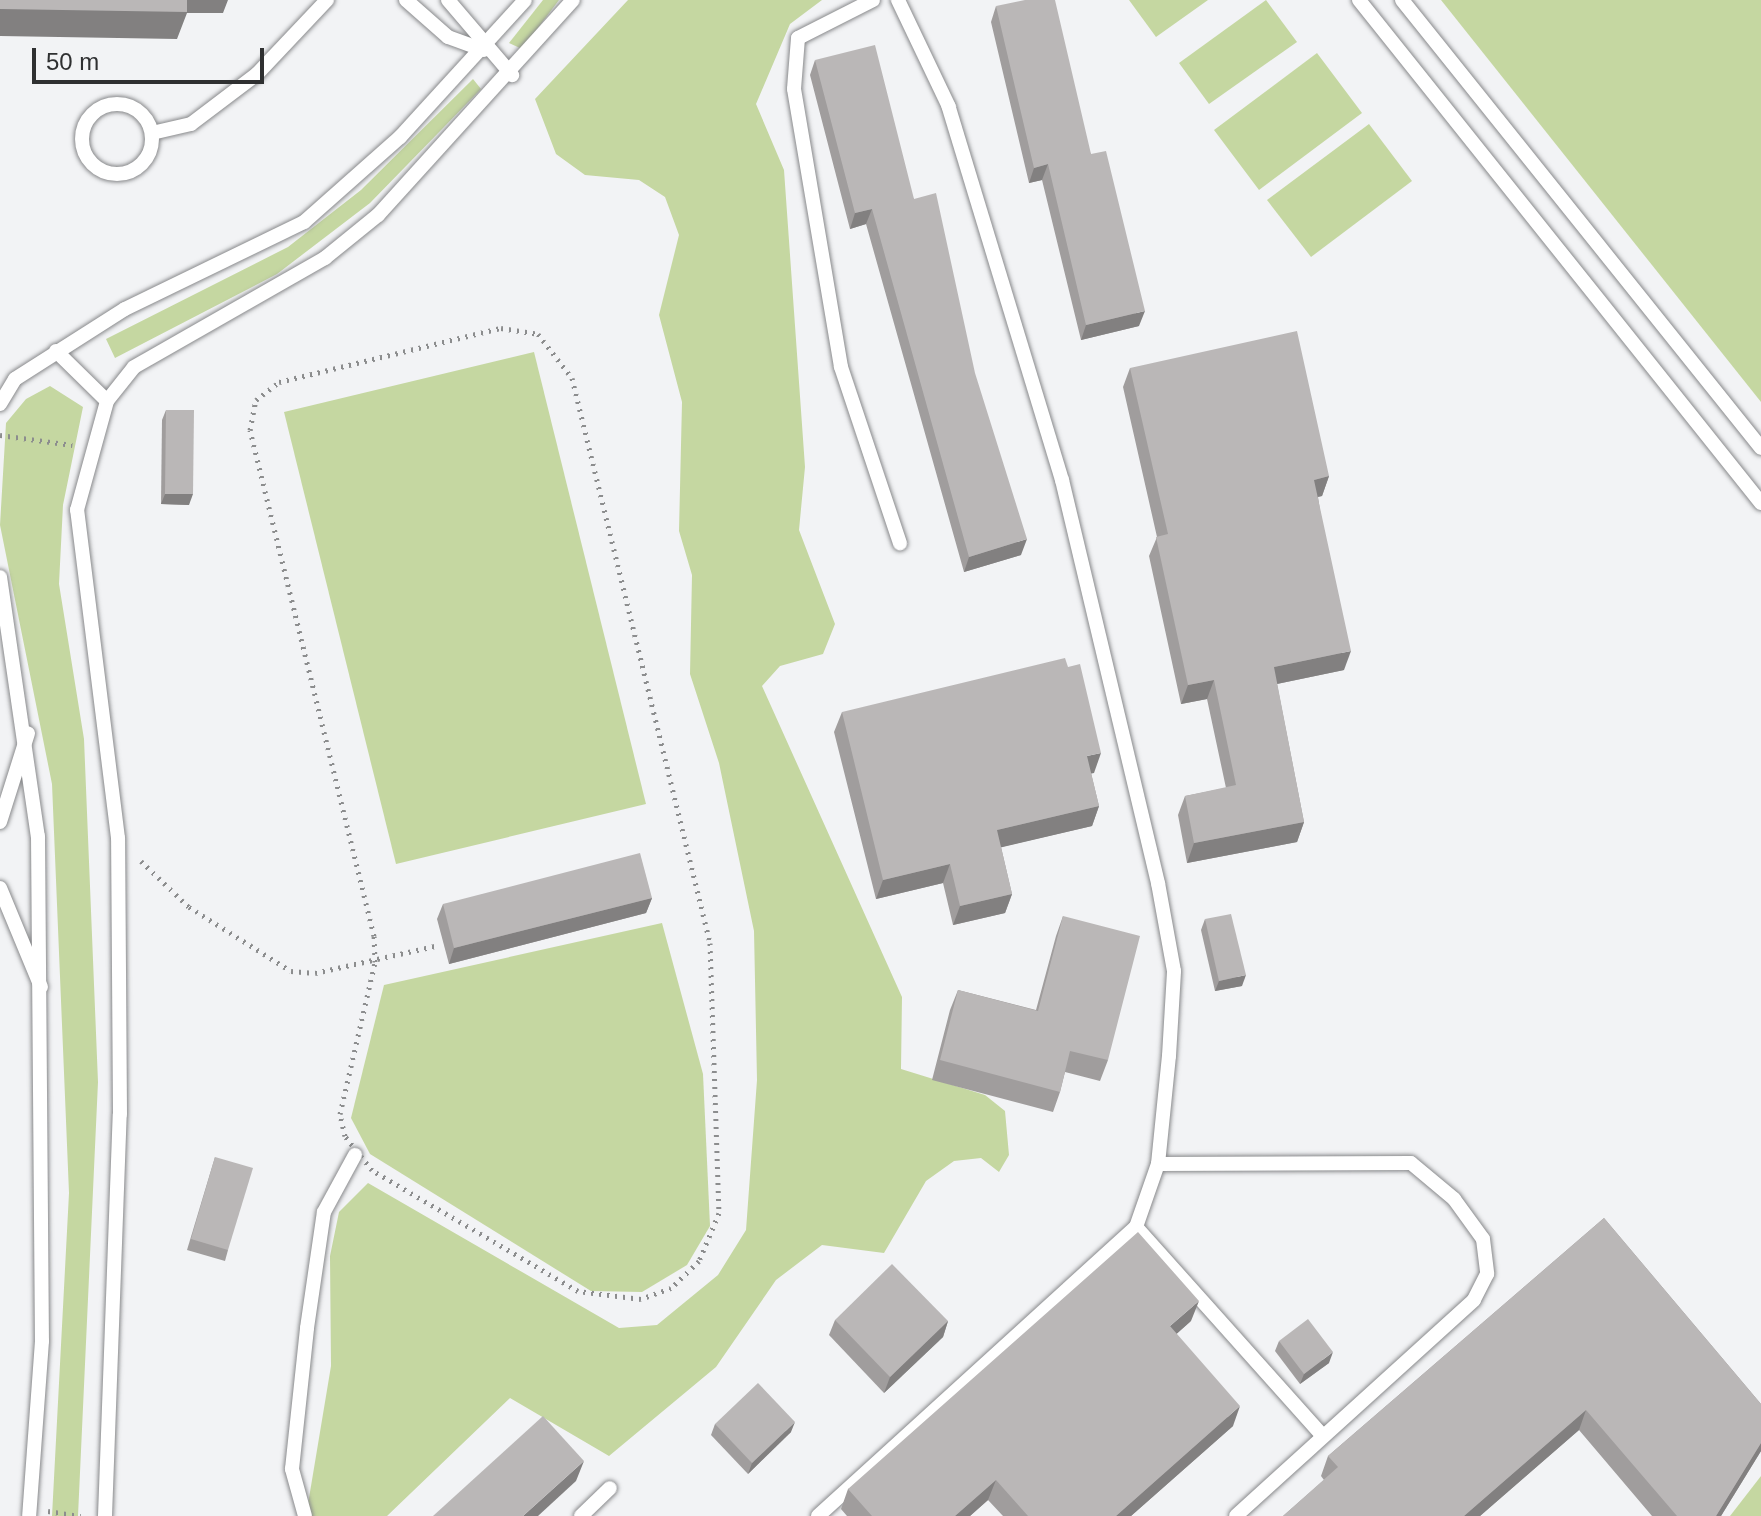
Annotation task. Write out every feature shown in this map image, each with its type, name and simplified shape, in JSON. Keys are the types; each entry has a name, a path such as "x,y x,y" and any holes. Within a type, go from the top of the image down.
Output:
{"lane":[{"path":"152,133 191,124 246,82 327,0"},
{"path":"406,0 448,37 484,50"},
{"path":"448,0 484,50 512,75"},
{"path":"0,404 15,379 56,351 304,222 484,50 525,0"},
{"path":"105,1516 120,1130 118,838 81,577 77,510 107,401 134,367 336,250 512,75 573,0"},
{"path":"873,0 798,38 794,89 841,367 900,543"},
{"path":"818,1516 1136,1227 1158,1164 1174,971 1158,883 1062,480 981,203 949,107 898,0"},
{"path":"1359,0 1761,503"},
{"path":"1402,0 1761,448"},
{"path":"110,104 138,111 152,133 144,163 121,174 98,169 82,145 85,123 110,104"},
{"path":"56,351 107,401"},
{"path":"0,577 28,732 42,988 42,1341 29,1516"},
{"path":"0,822 28,732"},
{"path":"0,888 42,988"},
{"path":"305,1516 292,1469 307,1328 324,1212 355,1155"},
{"path":"1158,1164 1411,1163 1454,1199 1483,1239 1487,1274 1474,1300 1236,1516"},
{"path":"1136,1227 1323,1436"},
{"path":"581,1516 610,1488"}],"path":[{"path":"520,328 554,345 572,378 706,928 719,1213 699,1261 671,1288 609,1300 578,1291 355,1155 345,1136 342,1093 375,962 250,430 256,400 279,382 520,328"},
{"path":"0,435 93,447"},
{"path":"118,838 189,907 280,965 315,973 375,962 435,946"}],"green space":[{"path":"543,0 559,0 522,49 509,43"},
{"path":"628,0 822,0 790,24 756,104 784,170 805,467 799,530 835,624 823,654 780,666 762,686 902,997 901,1069 985,1095 1005,1111 1009,1155 999,1172 981,1158 954,1161 926,1181 884,1253 822,1245 776,1280 716,1367 609,1456 510,1398 387,1516 306,1516 331,1366 330,1256 339,1212 368,1183 619,1328 657,1325 718,1275 746,1230 757,1080 754,931 719,763 690,674 692,575 679,531 682,402 659,315 679,235 665,197 639,180 585,175 556,154 535,99"},
{"path":"1129,0 1208,0 1156,37"},
{"path":"1266,0 1297,42 1209,104 1179,63"},
{"path":"1441,0 1761,0 1761,402"},
{"path":"1317,53 1362,113 1259,190 1214,130"},
{"path":"473,79 481,89 370,203 277,274 115,358 106,339 288,247 361,190"},
{"path":"1369,124 1412,181 1311,257 1267,200"},
{"path":"534,352 646,804 396,864 284,412"},
{"path":"50,386 83,407 63,505 59,584 84,739 98,1082 78,1516 52,1516 69,1193 52,784 0,525 6,423 26,399"},
{"path":"662,923 703,1074 710,1226 687,1265 642,1292 591,1291 370,1154 351,1118 384,985"},
{"path":"1761,1476 1761,1516 1730,1516"}],"building":[{"path":"0,0 187,0 187,12 0,9"},
{"path":"1025,0 1055,0 1091,154 1106,151 1145,311 1086,325 1048,164 1034,168 996,6"},
{"path":"875,45 914,199 936,193 975,373 1027,539 969,557 872,209 855,213 815,60"},
{"path":"1297,331 1329,476 1314,480 1351,651 1274,667 1304,822 1194,843 1185,796 1236,785 1214,680 1188,685 1156,537 1168,534 1130,368"},
{"path":"166,410 194,410 193,494 165,494"},
{"path":"1065,658 1068,667 1080,664 1101,753 1087,756 1099,806 997,830 1012,894 960,906 950,864 883,880 842,712"},
{"path":"640,853 652,898 454,948 443,904"},
{"path":"1231,914 1246,975 1219,981 1205,919"},
{"path":"1063,916 1140,936 1108,1060 1070,1051 1060,1092 940,1060 958,990 1038,1011"},
{"path":"215,1157 253,1168 228,1250 191,1239"},
{"path":"1604,1218 1761,1404 1761,1443 1716,1516 1677,1516 1586,1410 1464,1516 1283,1516 1338,1467 1328,1456"},
{"path":"1138,1232 1199,1301 1170,1326 1240,1406 1116,1516 1028,1516 996,1480 955,1516 872,1516 848,1489"},
{"path":"892,1264 948,1321 890,1377 835,1320"},
{"path":"1308,1319 1333,1352 1304,1374 1279,1341"},
{"path":"758,1383 795,1422 752,1463 715,1424"},
{"path":"543,1416 584,1461 523,1516 433,1516"}]}
